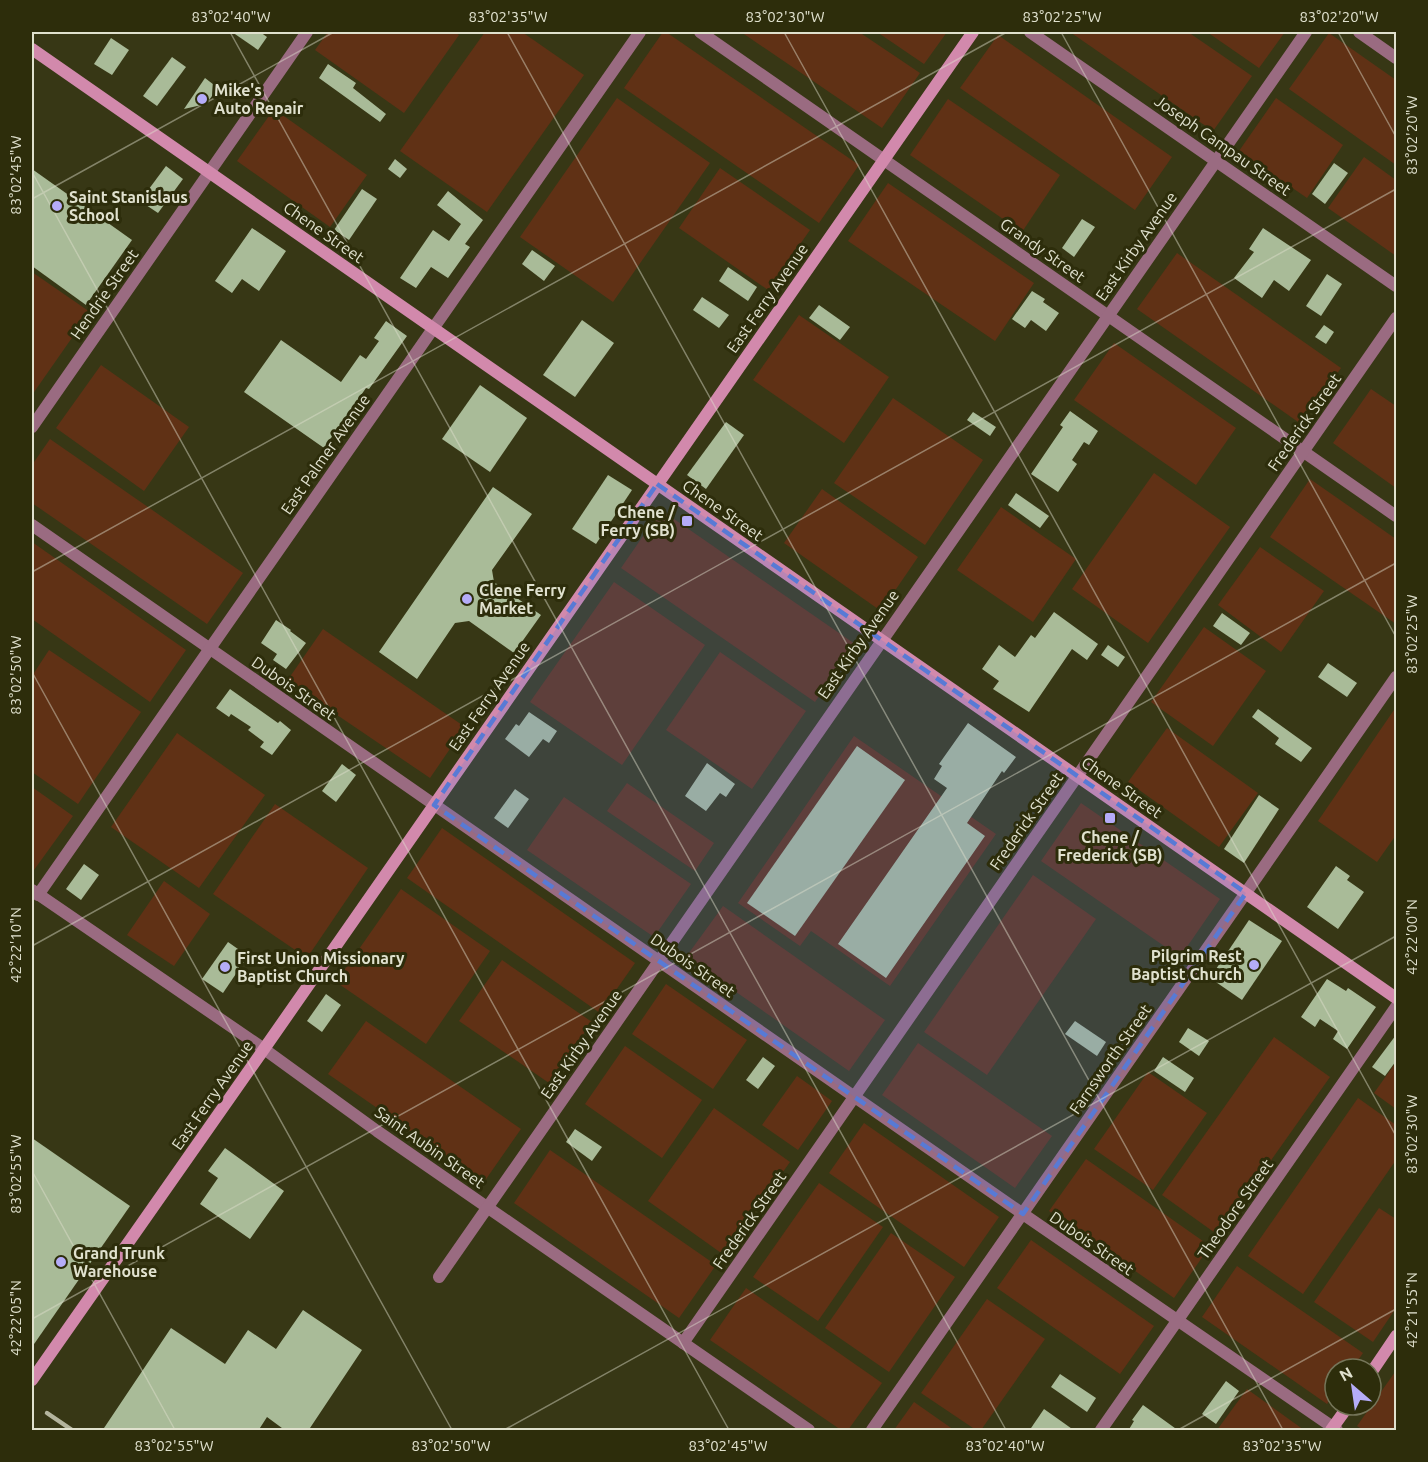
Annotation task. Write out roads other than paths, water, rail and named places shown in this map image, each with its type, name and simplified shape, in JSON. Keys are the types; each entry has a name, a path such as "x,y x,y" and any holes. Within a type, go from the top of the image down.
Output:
{"street":[{"name":"Hendrie Street","path":"32,427 307,32"},
{"name":"East Palmer Avenue","path":"35,893 210,649 640,32"},
{"name":"Grandy Street","path":"700,32 1396,516"},
{"name":"East Ferry Avenue","path":"32,1380 973,32"},
{"name":"Joseph Campau Street","path":"1030,32 1396,286"},
{"name":"East Kirby Avenue","path":"439,1277 1306,32"},
{"path":"1359,32 1396,58"},
{"name":"Chene Street","path":"32,49 1396,998"},
{"name":"Frederick Street","path":"683,1343 1396,318"},
{"name":"Dubois Street","path":"32,525 1334,1430"},
{"name":"Farnsworth Street","path":"872,1431 1396,677"},
{"name":"Saint Aubin Street","path":"35,893 264,1049 809,1431"},
{"name":"Theodore Street","path":"1101,1431 1396,1007"},
{"path":"1382,1357 1396,1336"},
{"path":"1334,1430 1342,1417"}],"railway":[{"path":"47,1413 72,1430"}],"place":[{"name":"Mike's Auto Repair","path":"202,99"},
{"name":"Saint Stanislaus School","path":"57,206"},
{"name":"Chene / Ferry (SB)","path":"687,521"},
{"name":"Clene Ferry Market","path":"467,599"},
{"name":"Chene / Frederick (SB)","path":"1110,818"},
{"name":"Pilgrim Rest Baptist Church","path":"1254,965"},
{"name":"First Union Missionary Baptist Church","path":"225,967"},
{"name":"Grand Trunk Warehouse","path":"61,1262"}]}
